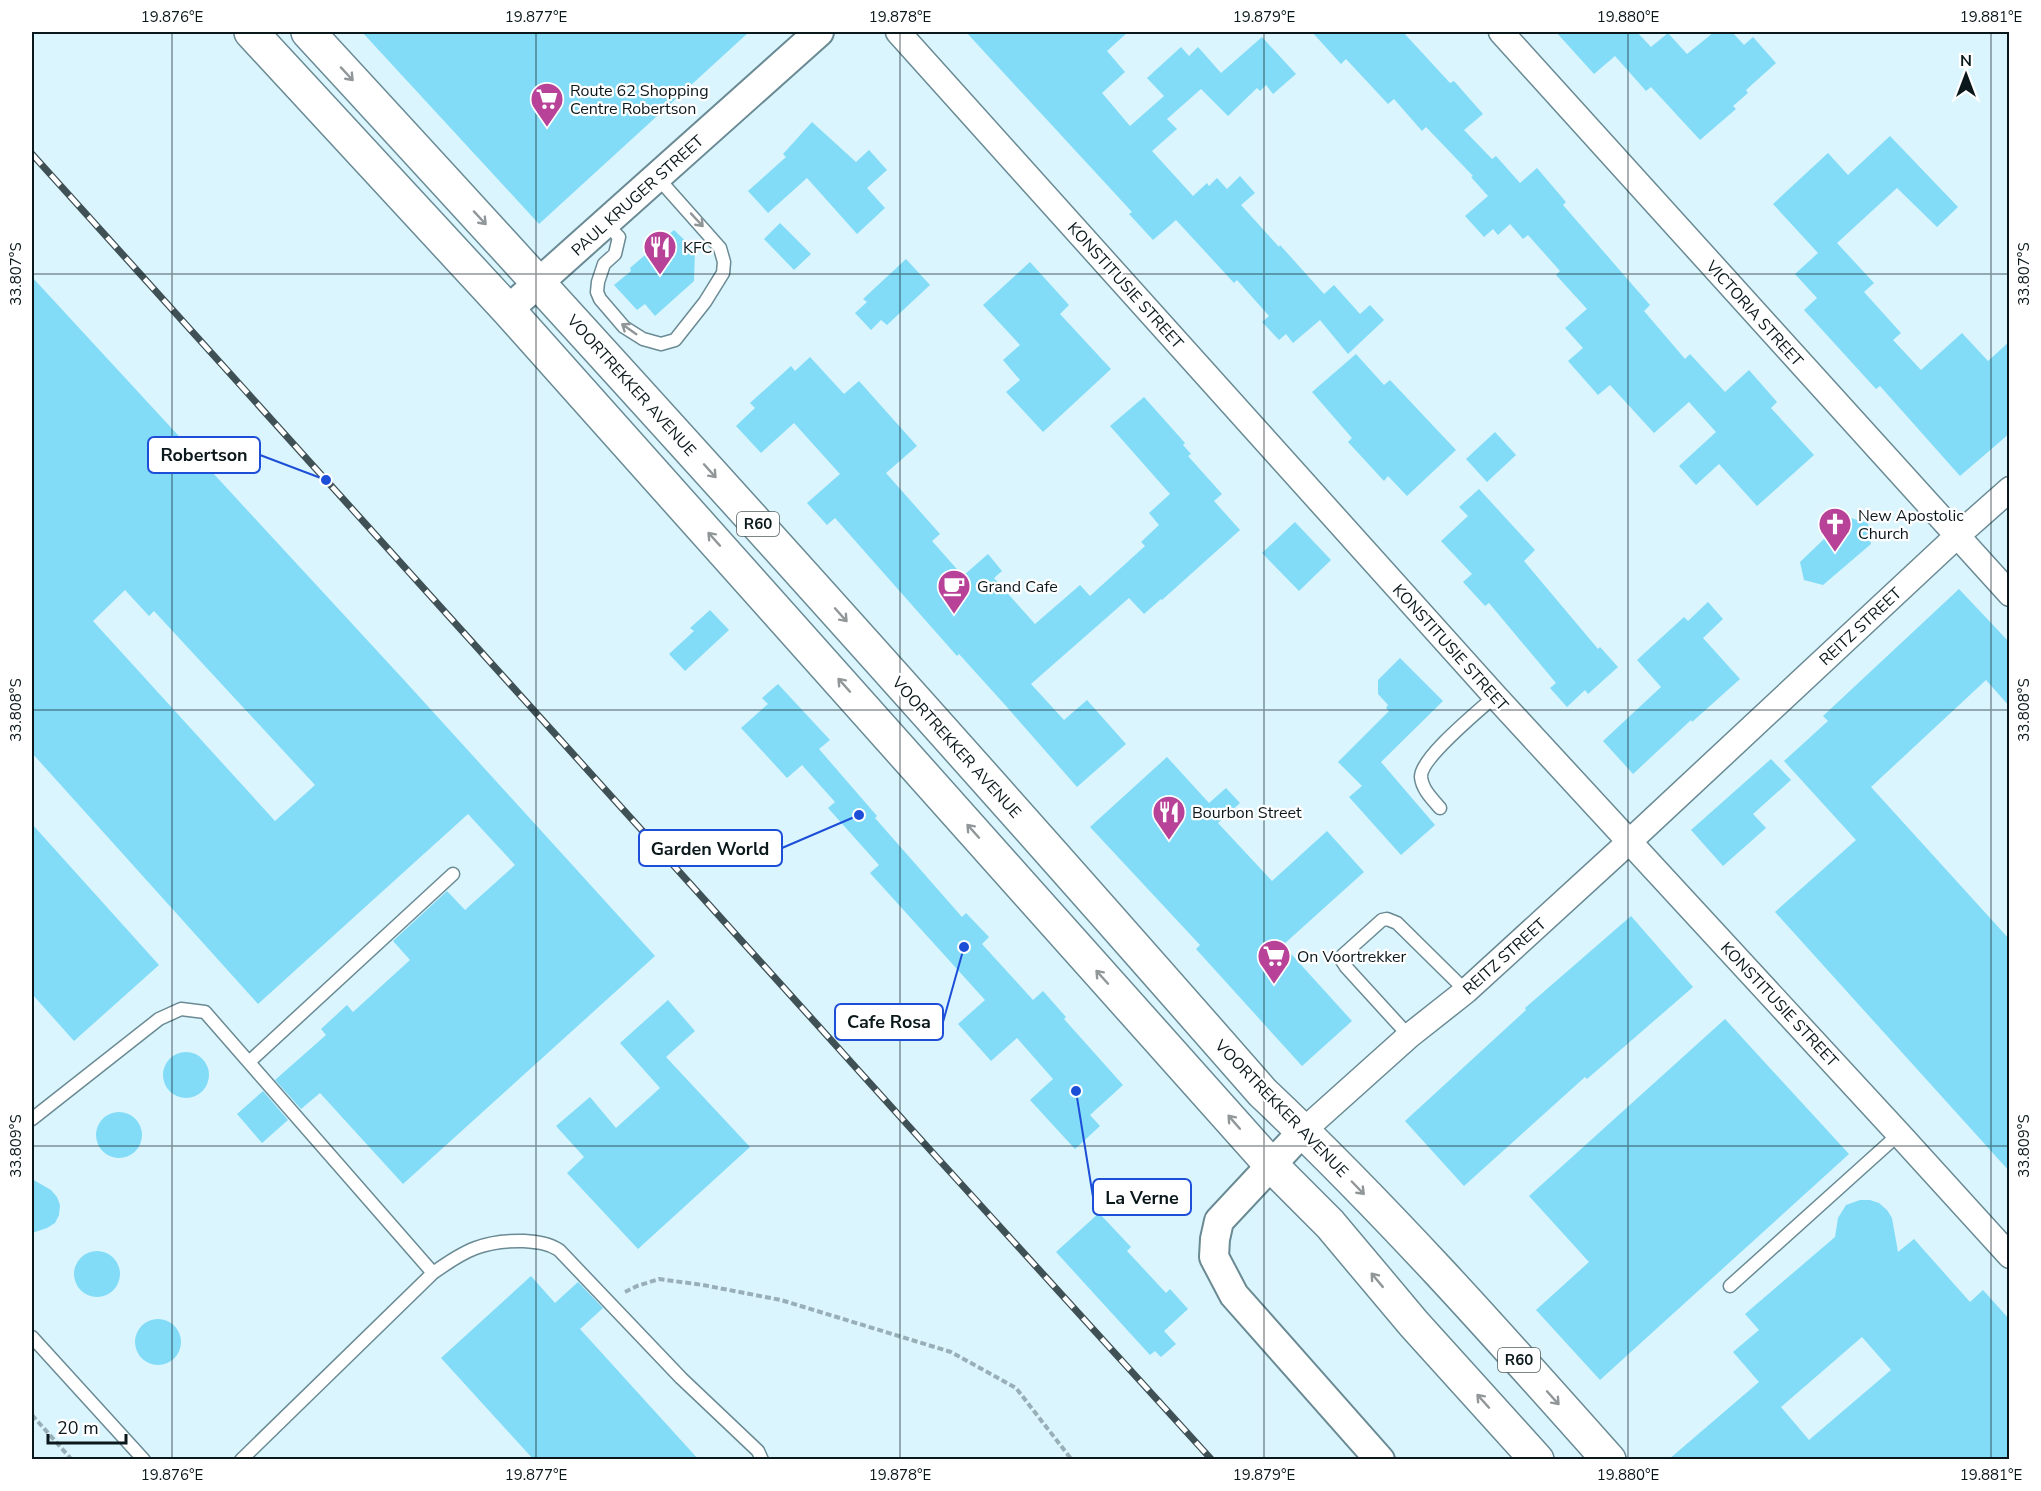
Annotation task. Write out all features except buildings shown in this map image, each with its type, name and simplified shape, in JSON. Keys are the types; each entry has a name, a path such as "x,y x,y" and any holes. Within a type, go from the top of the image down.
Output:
{"main road":[{"name":"R60","path":"251,32 508,310 1272,1166 1330,1224 1438,1350 1537,1460"},
{"name":"VOORTREKKER AVENUE","path":"308,32 539,282 869,646 1262,1092 1303,1131 1479,1317 1597,1455"},
{"path":"1438,1350 1479,1317"}],"street":[{"name":"PAUL KRUGER STREET","path":"508,310 819,32"},
{"name":"KONSTITUSIE STREET","path":"898,32 1495,696 2010,1256"},
{"name":"VICTORIA STREET","path":"1501,32 2010,594"},
{"name":"REITZ STREET","path":"1380,1460 1234,1295 1214,1257 1219,1221 1303,1131 1409,1036 1466,991 2010,489"}],"lane":[{"path":"604,223 619,237 615,254 604,264 598,282 597,292 600,299 624,327 644,339 661,344 675,340 705,302 723,273 724,262 720,248 657,177"},
{"path":"1440,808 1422,783 1423,766 1495,696"},
{"path":"249,1062 453,874"},
{"path":"1409,1036 1341,959 1382,920 1387,919 1397,923 1466,991"},
{"path":"32,1119 159,1019 181,1009 205,1012 433,1273"},
{"path":"1730,1287 1899,1134"},
{"path":"241,1460 433,1273 454,1257 489,1242 536,1242 551,1245 559,1250 681,1378 758,1451 762,1460"},
{"path":"32,1337 144,1460"}],"path":[{"path":"611,1304 637,1286 659,1279 681,1282 781,1300 951,1352 1016,1389 1072,1460"},
{"path":"32,1415 72,1460"},
{"path":"829,1460 848,1460"}],"railway":[{"path":"32,154 1212,1460"}],"place":[{"name":"Route 62 Shopping Centre Robertson","path":"547,128"},
{"name":"KFC","path":"660,276"},
{"name":"Robertson","path":"326,480"},
{"name":"New Apostolic Church","path":"1835,553"},
{"name":"Grand Cafe","path":"954,615"},
{"name":"Garden World","path":"859,815"},
{"name":"Bourbon Street","path":"1169,841"},
{"name":"Cafe Rosa","path":"964,947"},
{"name":"On Voortrekker","path":"1274,985"},
{"name":"La Verne","path":"1076,1091"}]}
